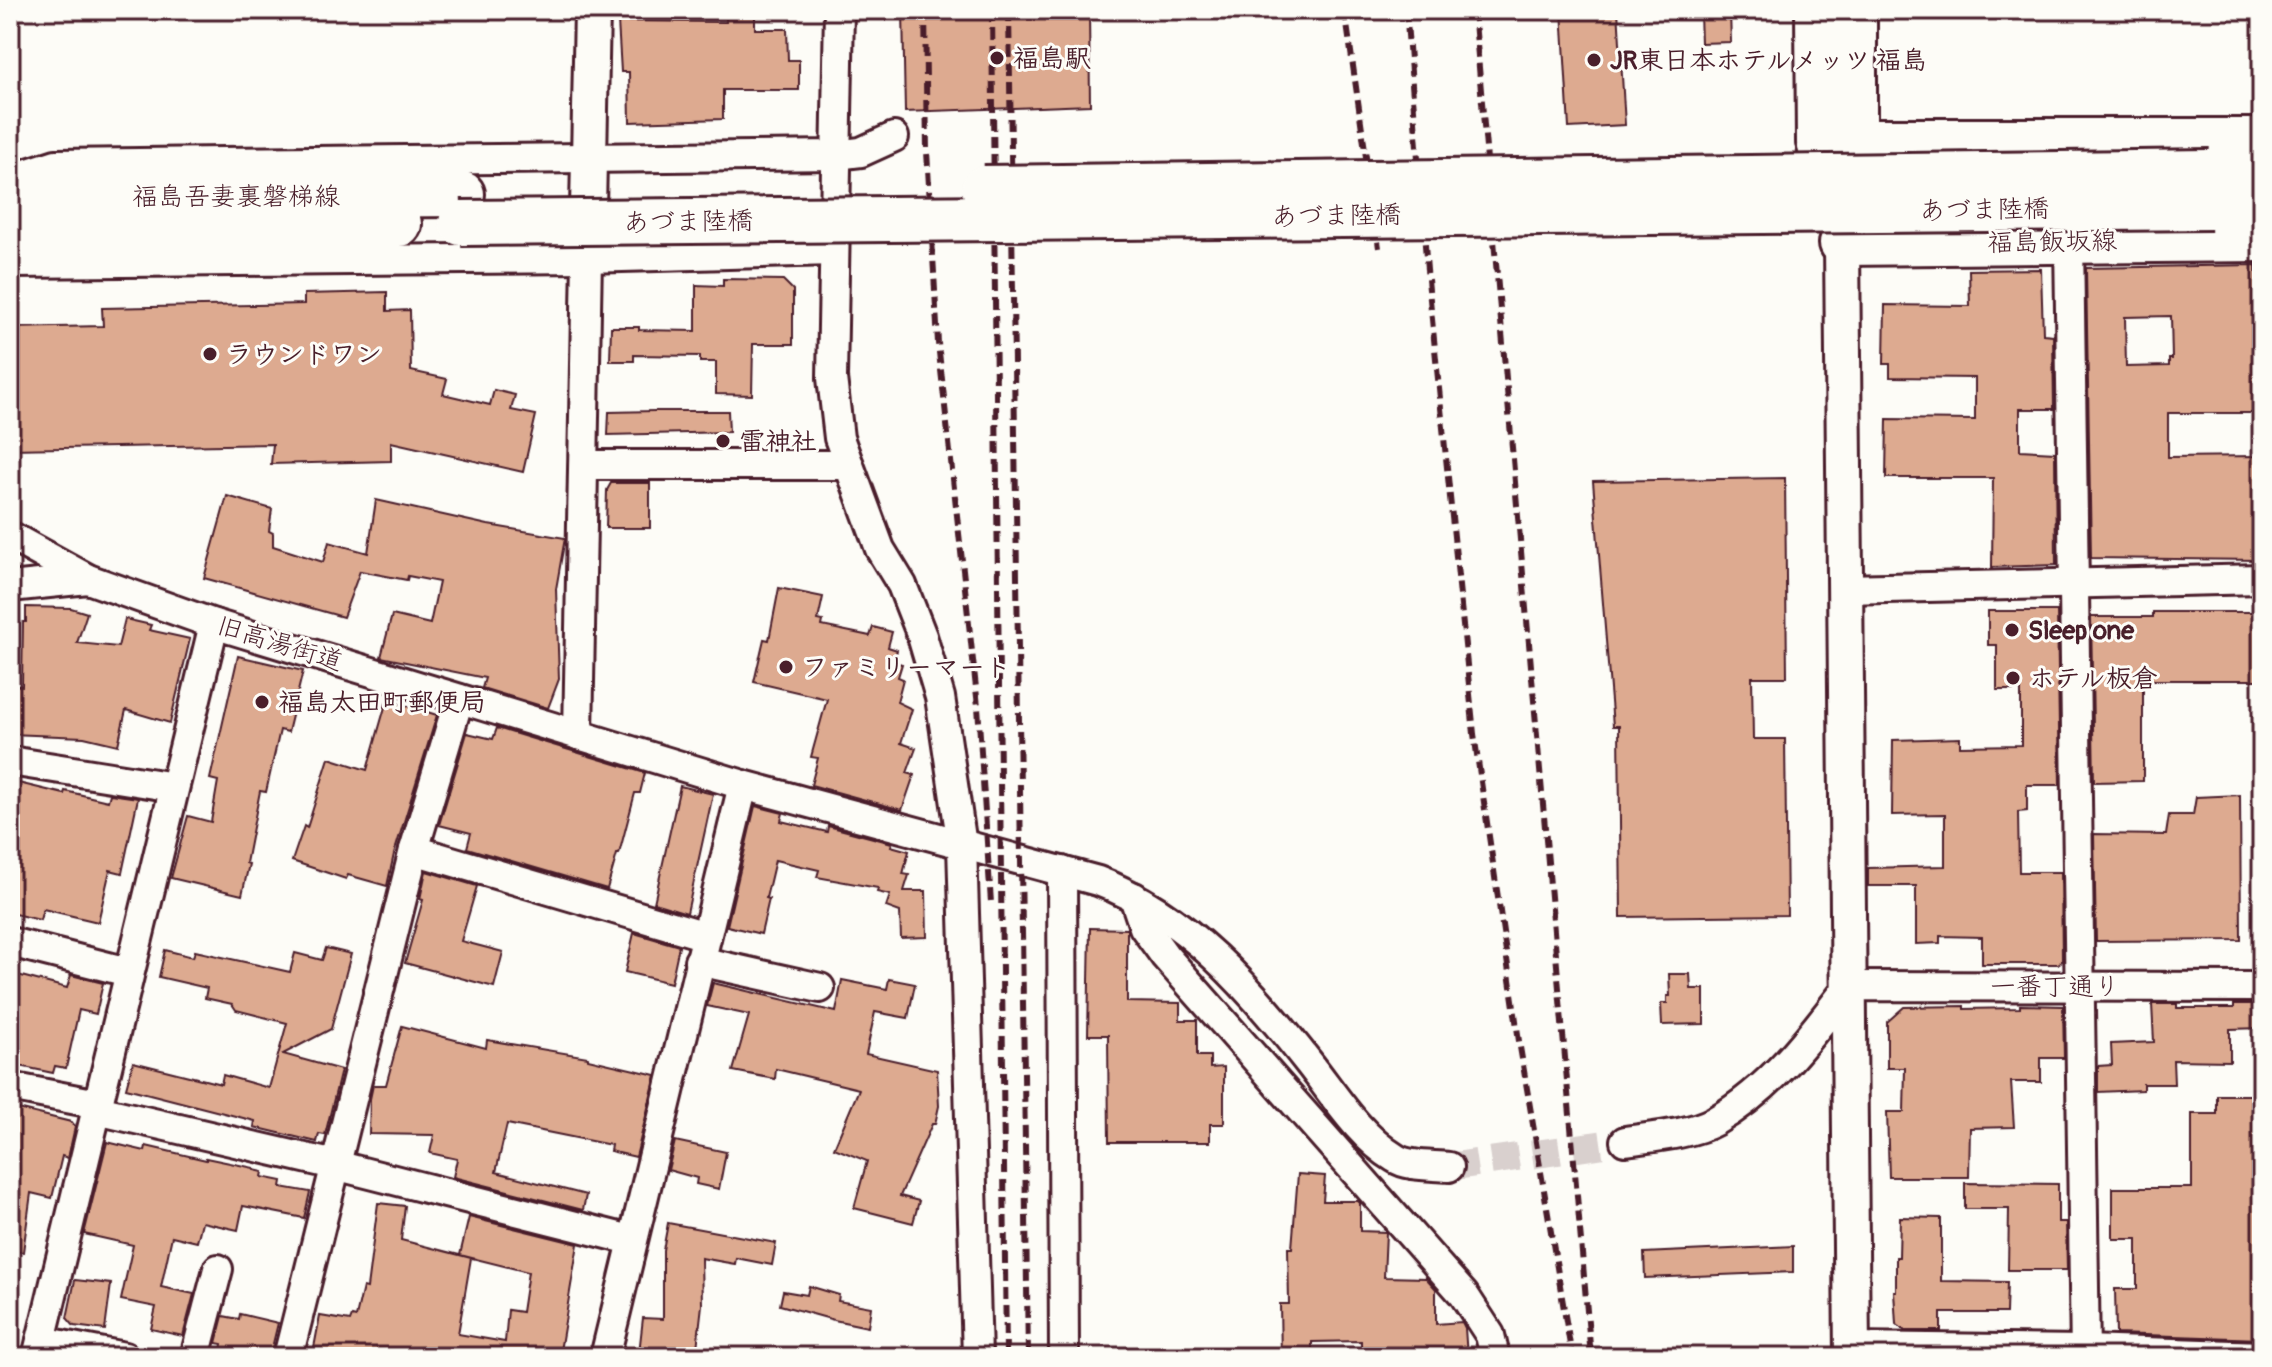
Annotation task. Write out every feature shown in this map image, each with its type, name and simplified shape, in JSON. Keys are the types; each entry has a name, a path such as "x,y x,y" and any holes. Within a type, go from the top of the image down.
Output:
{"main road":[{"path":"1818,10 1836,142 1842,243"},
{"path":"1836,142 1854,10"},
{"path":"1836,142 2262,141"},
{"path":"2210,190 2262,171"},
{"path":"2210,190 2262,206"},
{"name":"あづま陸橋","path":"461,208 2210,190"},
{"name":"福島吾妻裏磐梯線","path":"10,197 461,208"},
{"name":"福島吾妻裏磐梯線","path":"10,233 461,208"},
{"name":"福島飯坂線","path":"1842,243 2262,239"}],"street":[{"path":"578,735 592,10"},
{"path":"839,10 832,378 839,438 880,549 902,585 922,636 940,697 962,845 977,1357"},
{"path":"10,179 56,164 836,155 861,152 894,137"},
{"path":"2069,241 2085,1353"},
{"path":"1842,243 1852,1352 2262,1356"},
{"path":"10,263 587,258 833,251"},
{"path":"584,465 849,465"},
{"name":"旧高湯街道","path":"10,536 88,579 214,624 743,785 1098,881 1134,897 1172,920 1224,966 1291,1040 1366,1136 1398,1161 1449,1167"},
{"path":"10,587 88,579"},
{"path":"1845,589 2262,579"},
{"path":"125,1357 39,1349 214,624"},
{"path":"288,1357 414,850 459,699"},
{"path":"10,761 174,787"},
{"path":"605,1357 743,785"},
{"path":"414,850 820,988"},
{"path":"1062,871 1064,1357"},
{"path":"1134,897 1144,927 1165,956 1464,1295 1490,1335 1495,1357"},
{"path":"10,942 128,972"},
{"path":"1625,1141 1670,1134 1713,1122 1749,1097 1799,1051 1849,986"},
{"name":"一番丁通り","path":"1849,986 2262,987"},
{"path":"10,1087 631,1240"},
{"path":"195,1357 218,1269"}],"building":[{"name":"福島駅","path":"903,10 1089,10 1090,105 905,112"},
{"path":"1562,10 1618,10 1625,125 1569,128"},
{"path":"1730,12 1731,42 1701,43 1700,13"},
{"path":"726,14 755,14 755,29 787,29 788,60 799,60 799,90 723,90 723,119 630,122 629,72 621,72 618,21 726,22"},
{"path":"2256,265 2258,413 2168,413 2168,457 2258,456 2260,560 2091,558 2086,268","holes":["2171,316 2172,359 2169,359 2169,366 2126,367 2125,317"]},
{"path":"2041,269 2043,334 2053,335 2054,409 2020,409 2020,450 2055,452 2056,565 1992,567 1993,478 1886,478 1887,419 1975,420 1975,378 1890,377 1890,364 1884,364 1885,305 1970,306 1969,270"},
{"path":"723,279 783,280 793,290 793,344 753,344 752,395 716,394 716,362 700,362 700,356 634,355 634,361 610,361 611,327 696,331 696,285 723,286"},
{"name":"ラウンドワン","path":"387,292 387,311 410,310 411,371 447,379 443,394 490,405 494,390 515,395 511,410 536,415 523,472 391,442 391,461 271,464 273,444 10,449 10,328 103,326 102,308 304,304 304,294"},
{"path":"728,411 729,432 608,435 609,412"},
{"path":"1785,478 1787,677 1752,677 1753,739 1785,739 1787,915 1621,917 1619,726 1613,726 1593,481"},
{"path":"611,483 650,483 650,528 606,528 607,490"},
{"path":"227,496 272,509 269,531 273,533 273,546 323,562 329,542 368,553 376,500 488,525 565,538 556,589 559,679 548,708 482,688 485,678 381,657 392,615 430,624 439,582 408,576 407,580 360,571 343,617 204,578"},
{"path":"779,588 823,597 818,620 823,621 822,626 870,636 873,627 892,632 888,647 897,650 894,662 902,664 898,677 903,679 897,702 912,709 901,743 916,748 907,773 914,775 902,810 811,785 818,758 811,757 827,699 754,682 764,639 769,640"},
{"path":"26,607 71,608 87,613 77,643 118,647 125,619 151,625 149,630 190,639 170,723 126,710 118,745 84,737 10,734 10,685 22,686"},
{"path":"1988,611 2057,611 2060,785 2027,785 2027,811 2018,812 2019,872 2061,872 2062,961 2058,964 1982,964 1982,937 1940,936 1940,943 1916,944 1916,886 1868,886 1868,868 1945,866 1945,814 1892,815 1893,740 1960,738 1960,746 2021,745 2021,690 1997,690 1997,645 1988,645"},
{"path":"2153,612 2258,612 2258,680 2143,680 2143,781 2094,782 2091,617 2153,617"},
{"path":"238,656 303,671 288,732 280,730 266,792 260,791 242,895 171,878 188,816 211,822 218,781 210,779"},
{"path":"387,700 437,715 387,886 348,875 346,879 292,861 304,826 307,828 329,758 367,770"},
{"path":"497,728 645,773 640,793 635,793 607,889 467,848 471,833 439,825 467,733 493,739"},
{"path":"10,781 108,801 110,794 138,798 122,873 110,870 98,922 43,909 40,920 10,913"},
{"path":"680,786 713,794 687,913 654,903"},
{"path":"2240,795 2241,940 2096,941 2094,834 2166,835 2169,815 2193,815 2196,797"},
{"path":"755,806 783,813 781,821 827,832 828,826 892,843 891,846 909,851 903,874 909,875 904,891 926,891 927,937 901,938 900,912 886,907 890,895 877,892 878,888 817,877 819,870 775,860 761,934 727,926"},
{"path":"426,871 477,886 461,941 503,952 494,987 405,963 423,900 420,899"},
{"path":"1090,928 1127,929 1127,1002 1180,1003 1180,1020 1197,1020 1197,1056 1210,1056 1210,1068 1224,1067 1224,1124 1210,1124 1210,1142 1109,1142 1108,1035 1088,1035"},
{"path":"634,933 679,946 671,983 625,972"},
{"path":"326,948 351,954 331,1029 283,1054 341,1070 325,1135 319,1134 317,1142 254,1127 255,1121 126,1088 133,1062 221,1084 223,1075 269,1088 287,1023 236,1010 232,1004 205,998 207,988 159,977 165,950 193,957 195,951 290,972 295,953 322,960"},
{"path":"10,973 67,988 71,975 103,983 96,1014 79,1010 66,1068 55,1066 53,1073 10,1064"},
{"path":"1669,974 1690,974 1691,989 1704,989 1704,1024 1662,1025 1661,1003 1667,1003 1667,996 1670,996"},
{"path":"889,979 915,984 908,1018 875,1012 866,1054 937,1070 939,1106 935,1124 932,1124 900,1196 919,1201 913,1223 854,1208 867,1161 834,1148 859,1089 776,1069 775,1079 733,1071 749,1015 707,1006 713,983 836,1012 842,980 887,989"},
{"path":"2152,1004 2177,1004 2177,1008 2234,1008 2234,1004 2262,1004 2262,1028 2230,1029 2230,1061 2173,1060 2174,1084 2143,1084 2143,1090 2098,1092 2098,1066 2112,1065 2111,1044 2154,1042"},
{"path":"2020,1005 2063,1006 2064,1058 2041,1058 2041,1082 2011,1082 2014,1127 1970,1128 1969,1177 1889,1177 1887,1112 1904,1112 1905,1068 1887,1068 1887,1022 1904,1007 1964,1006 1964,1009 2020,1008"},
{"path":"402,1026 486,1048 487,1040 588,1057 656,1075 636,1157 610,1151 611,1145 507,1124 496,1172 586,1195 583,1210 453,1177 457,1159 430,1153 434,1135 369,1134 373,1085 386,1085"},
{"path":"2217,1095 2258,1095 2258,1254 2262,1253 2262,1339 2116,1334 2115,1289 2137,1289 2137,1239 2113,1239 2113,1188 2192,1188 2192,1114 2217,1114"},
{"path":"10,1107 71,1122 75,1127 68,1158 62,1156 52,1198 31,1193 23,1252 10,1251"},
{"path":"675,1141 726,1152 719,1189 696,1184 697,1178 668,1170"},
{"path":"107,1142 145,1151 146,1146 254,1168 263,1172 262,1177 282,1181 281,1187 310,1192 304,1218 243,1206 238,1230 202,1222 197,1242 172,1236 161,1287 194,1294 183,1336 151,1329 156,1307 121,1300 133,1245 84,1234"},
{"path":"1298,1174 1325,1176 1323,1201 1360,1203 1360,1231 1386,1232 1384,1277 1426,1278 1436,1289 1436,1324 1462,1322 1467,1357 1361,1357 1361,1341 1312,1342 1312,1357 1281,1357 1280,1304 1289,1304 1288,1248 1292,1248"},
{"path":"1965,1183 2058,1184 2058,1222 2066,1222 2067,1270 2008,1270 2009,1209 1965,1209"},
{"path":"378,1203 405,1206 401,1240 471,1258 458,1334 505,1342 508,1310 522,1312 528,1272 460,1255 469,1217 578,1244 559,1357 338,1357 313,1353 320,1316 350,1321 352,1316 356,1317 363,1287 367,1288"},
{"path":"1900,1217 1941,1218 1941,1281 2007,1282 2006,1313 1941,1313 1941,1331 1905,1331 1896,1324 1894,1291"},
{"path":"668,1223 776,1243 772,1265 736,1258 735,1264 701,1258 702,1305 696,1357 639,1353 643,1318 663,1319 663,1250"},
{"path":"1793,1246 1793,1272 1645,1278 1644,1253"},
{"path":"75,1280 111,1284 105,1330 74,1326 67,1318"},
{"path":"809,1286 839,1295 838,1301 871,1307 868,1327 780,1305 783,1291 807,1295"},
{"path":"240,1314 278,1323 270,1356 245,1350 244,1356 221,1351 222,1344 216,1343 223,1316 239,1319"}],"tunnel":[{"path":"1449,1167 1625,1141"}],"railway":[{"path":"925,10 927,151 938,343 978,706 991,903"},
{"path":"992,10 1006,1357"},
{"path":"1009,10 1028,1357"},
{"path":"1345,10 1379,248"},
{"path":"1406,10 1427,270 1474,734 1519,1041 1572,1357"},
{"path":"1474,10 1591,1357"}],"place":[{"name":"福島駅","path":"997,58"},
{"name":"JR東日本ホテルメッツ 福島","path":"1594,60"},
{"name":"ラウンドワン","path":"210,354"},
{"name":"雷神社","path":"723,441"},
{"name":"Sleep one","path":"2012,630"},
{"name":"ファミリーマート","path":"786,667"},
{"name":"ホテル板倉","path":"2013,678"},
{"name":"福島太田町郵便局","path":"262,702"}]}
